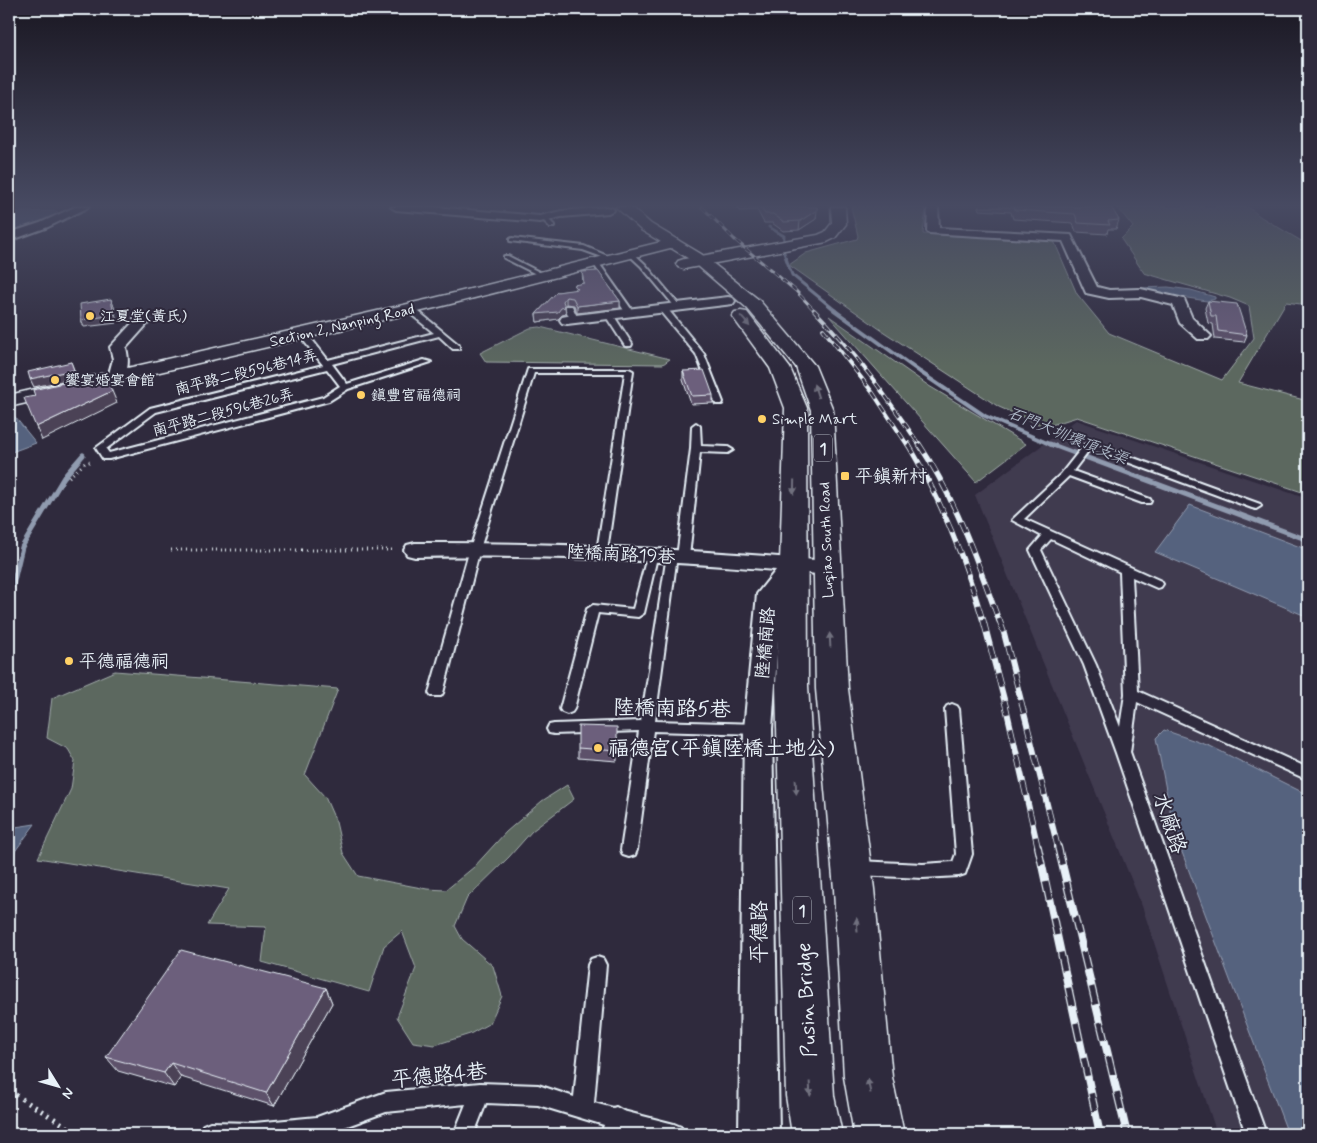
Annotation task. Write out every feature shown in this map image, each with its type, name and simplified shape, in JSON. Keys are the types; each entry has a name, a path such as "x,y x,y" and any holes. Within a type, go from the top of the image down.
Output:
{"main road":[{"name":"Section 2, Nanping Road","path":"9,401 410,309 595,260"},
{"name":"Luqiao South Road","path":"686,260 728,301 755,332 780,368 796,408 788,454 792,564 792,686"},
{"name":"Luqiao South Road","path":"689,260 753,304 805,366 813,382 822,410 832,689 852,868"},
{"name":"Pusin Bridge","path":"792,686 810,1096 817,1134"},
{"name":"1","path":"852,868 868,1077 879,1134"}],"street":[{"path":"1077,260 1091,290 1099,294 1140,293 1165,297 1179,302 1185,320 1203,336"},
{"path":"570,316 630,313 728,301"},
{"path":"116,377 121,359 118,347 143,321 141,318"},
{"name":"陸橋南路19巷","path":"414,550 602,551 827,568"},
{"name":"陸橋南路","path":"758,729 769,594 792,564"},
{"name":"平德路","path":"758,729 759,1134"}],"lane":[{"path":"513,260 542,274"},
{"path":"601,260 630,313"},
{"path":"638,260 678,307"},
{"path":"410,309 456,347"},
{"path":"663,309 700,354 719,402"},
{"path":"608,315 628,344"},
{"path":"304,334 345,387"},
{"path":"328,364 440,334"},
{"name":"南平路二段596巷26弄","path":"106,457 326,399 345,387 427,362"},
{"name":"南平路二段596巷14弄","path":"106,457 102,448 153,410 328,364"},
{"path":"436,693 475,549 531,371 629,371 602,551"},
{"path":"629,850 669,555 696,449 696,426"},
{"path":"1157,584 1048,536 1018,520 1067,472 1087,446 1106,451 1256,506"},
{"path":"696,449 728,450"},
{"path":"1067,472 1146,501"},
{"name":"水廠路","path":"1048,536 1036,550 1090,665 1123,753 1256,1134"},
{"path":"566,710 593,609 638,613 669,555"},
{"path":"1123,753 1132,694 1126,569"},
{"path":"1132,694 1308,774"},
{"path":"852,868 922,871 959,869 964,854 952,709"},
{"name":"陸橋南路5巷","path":"554,729 647,726 758,729"},
{"path":"583,1110 597,965"},
{"path":"464,1134 480,1093"},
{"name":"平德路4巷","path":"208,1134 210,1132 254,1134 317,1128 386,1102 480,1093 538,1095 583,1110 614,1126 674,1134"}],"path":[{"path":"69,477 85,463 106,457"},
{"path":"171,550 414,550"},
{"path":"9,1091 79,1134"}],"shaded area":[{"path":"1076,420 1308,499 1308,1134 1217,1134 1142,906 975,495"}],"green space":[{"path":"796,260 1062,260 1077,294 1109,333 1222,380 1254,338 1249,306 1230,298 1144,273 1135,260 1308,260 1308,305 1286,302 1238,383 1308,401 1308,494 1077,417 1045,427 999,407 884,332 789,265"},
{"path":"829,316 929,386 1026,444 976,482"},
{"path":"540,327 670,359 663,364 486,362 480,353 530,328"},
{"path":"115,671 338,689 305,775 325,797 336,822 343,853 358,876 427,889 446,890 474,867 506,832 542,801 567,785 574,799 532,831 509,857 467,898 455,926 462,939 493,966 502,996 490,1023 470,1034 435,1045 413,1042 397,1017 416,968 402,931 384,946 369,992 262,962 266,927 207,925 229,889 38,858 71,789 75,761 68,749 47,738 52,698"}],"water":[{"path":"1168,287 1191,290 1215,297 1215,299 1207,301 1108,291 1111,289"},
{"path":"11,412 36,443 9,453 9,413"},
{"path":"1190,505 1308,550 1308,617 1155,552"},
{"path":"1164,730 1210,746 1308,795 1308,1134 1288,1134 1174,831 1156,738"},
{"path":"35,824 13,854 9,856 9,828"}],"building":[{"path":"598,271 620,301 577,306 573,298 566,297 563,301 565,307 561,308 558,312 536,314 557,292 578,289 574,285 584,283 582,272"},
{"path":"111,299 114,315 81,320 80,304"},
{"path":"1208,301 1237,304 1247,335 1218,331 1216,316 1211,316"},
{"path":"71,362 74,370 30,379 28,372"},
{"path":"704,370 713,395 692,396 683,371"},
{"path":"106,378 112,391 36,427 24,398 35,396 33,390 76,380 78,385"},
{"path":"578,726 617,727 617,751 578,748"},
{"path":"181,950 326,988 266,1093 171,1063 164,1073 106,1057"}],"waterway":[{"name":"石門大圳環頂支渠","path":"787,260 792,275 836,311"},
{"name":"石門大圳環頂支渠","path":"834,310 985,416 1054,446"},
{"name":"石門大圳環頂支渠","path":"1050,444 1308,540"},
{"path":"9,602 22,547 64,477 83,455"}],"railway":[{"path":"759,260 796,291 815,311"},
{"path":"814,310 870,375 920,446"},
{"path":"823,329 873,393 908,446"},
{"path":"908,444 951,530 983,621"},
{"path":"919,444 944,486 974,552 999,621"},
{"path":"983,619 1006,707 1038,848"},
{"path":"999,619 1058,848"},
{"path":"1038,847 1100,1134"},
{"path":"1058,847 1127,1134"}],"place":[{"name":"江夏堂(黃氏)","path":"90,316"},
{"name":"饗宴婚宴會館","path":"55,380"},
{"name":"鎮豐宮福德祠","path":"361,395"},
{"name":"Simple Mart","path":"762,419"},
{"name":"平鎮新村","path":"845,476"},
{"name":"平德福德祠","path":"69,661"},
{"name":"福德宮(平鎮陸橋土地公)","path":"598,748"}]}
